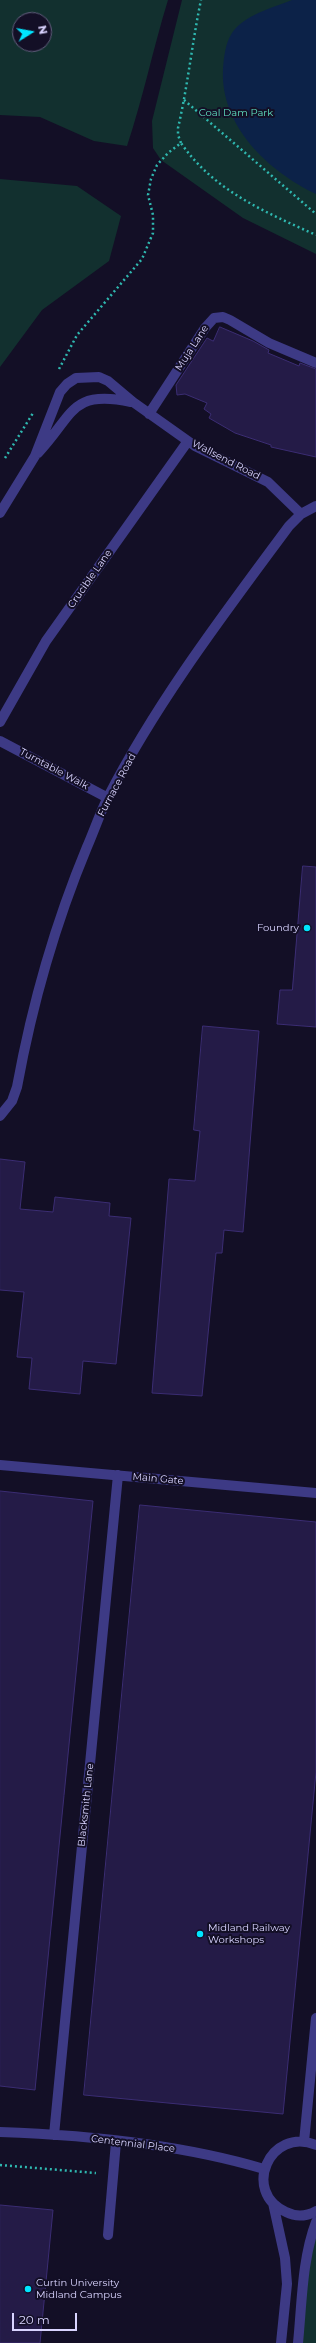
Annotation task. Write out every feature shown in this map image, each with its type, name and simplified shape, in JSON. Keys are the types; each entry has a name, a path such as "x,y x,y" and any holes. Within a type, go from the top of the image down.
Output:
{"street":[{"name":"Muja Lane","path":"149,414 205,328 214,318 222,317 230,320 269,343 316,363"},
{"name":"Wallsend Road","path":"35,456 60,392 67,384 76,378 99,377 108,381 133,402 188,441 268,482 301,514"},
{"name":"Wallsend Road","path":"35,456 80,404 101,397 133,402"},
{"name":"Crucible Lane","path":"0,722 46,641 188,441"},
{"path":"0,513 35,456"},
{"path":"301,514 316,506"},
{"name":"Furnace Road","path":"0,1116 12,1100 17,1087 42,975 71,886 108,798 173,686 289,526 301,514"},
{"name":"Turntable Walk","path":"0,741 108,798"},
{"name":"Main Gate","path":"0,1464 316,1493"},
{"name":"Blacksmith Lane","path":"54,2135 118,1475"},
{"path":"304,2142 316,2018"},
{"name":"Centennial Place","path":"0,2132 54,2135 171,2148 264,2170"},
{"path":"108,2235 116,2142"},
{"path":"316,2146 304,2142 283,2146 268,2160 264,2170 263,2182 266,2193 273,2203 290,2214 301,2215 316,2211"},
{"path":"273,2203 285,2258 287,2284 281,2343"},
{"path":"298,2343 306,2263 310,2238 316,2222"}],"path":[{"path":"201,0 178,128 178,135 181,143 194,161 225,188 246,202 316,235"},
{"path":"184,100 316,214"},
{"path":"56,375 78,335 142,259 153,233 153,215 148,195 151,179 157,165 168,153 181,143"},
{"path":"6,458 37,407"},
{"path":"0,2165 96,2173"}],"green space":[{"path":"0,0 168,0 127,146 94,141 40,117 0,115"},
{"name":"Coal Dam Park","path":"182,0 316,0 316,254 243,218 161,160 153,148 152,121"},
{"path":"0,179 77,186 121,216 109,261 42,310 0,367"},
{"path":"316,2222 316,2343 298,2343"}],"water":[{"path":"292,0 316,0 316,194 281,173 250,144 238,128 224,90 224,55 232,33 244,21 251,17 267,9"}],"building":[{"path":"220,327 253,341 269,350 268,353 299,366 300,363 316,369 316,457 271,447 271,445 235,433 209,418 211,414 204,409 207,403 185,394 177,395 176,385 207,338 213,341"},
{"name":"Foundry","path":"303,866 316,867 316,1027 277,1024 280,990 292,990"},
{"path":"203,1026 259,1031 243,1232 224,1230 222,1253 216,1253 202,1396 152,1393 169,1179 195,1181 200,1131 194,1130"},
{"path":"0,1159 25,1162 20,1209 53,1212 55,1197 110,1203 109,1216 131,1218 116,1364 83,1361 80,1394 29,1389 32,1358 17,1357 24,1292 0,1290"},
{"path":"0,1491 93,1501 35,2090 0,2086"},
{"name":"Midland Railway Workshops","path":"140,1505 316,1522 316,1772 283,2114 84,2095"},
{"path":"0,2205 53,2210 40,2343 0,2343"}],"place":[{"name":"Foundry","path":"307,928"},
{"name":"Midland Railway Workshops","path":"200,1934"},
{"name":"Curtin University Midland Campus","path":"28,2289"}]}
